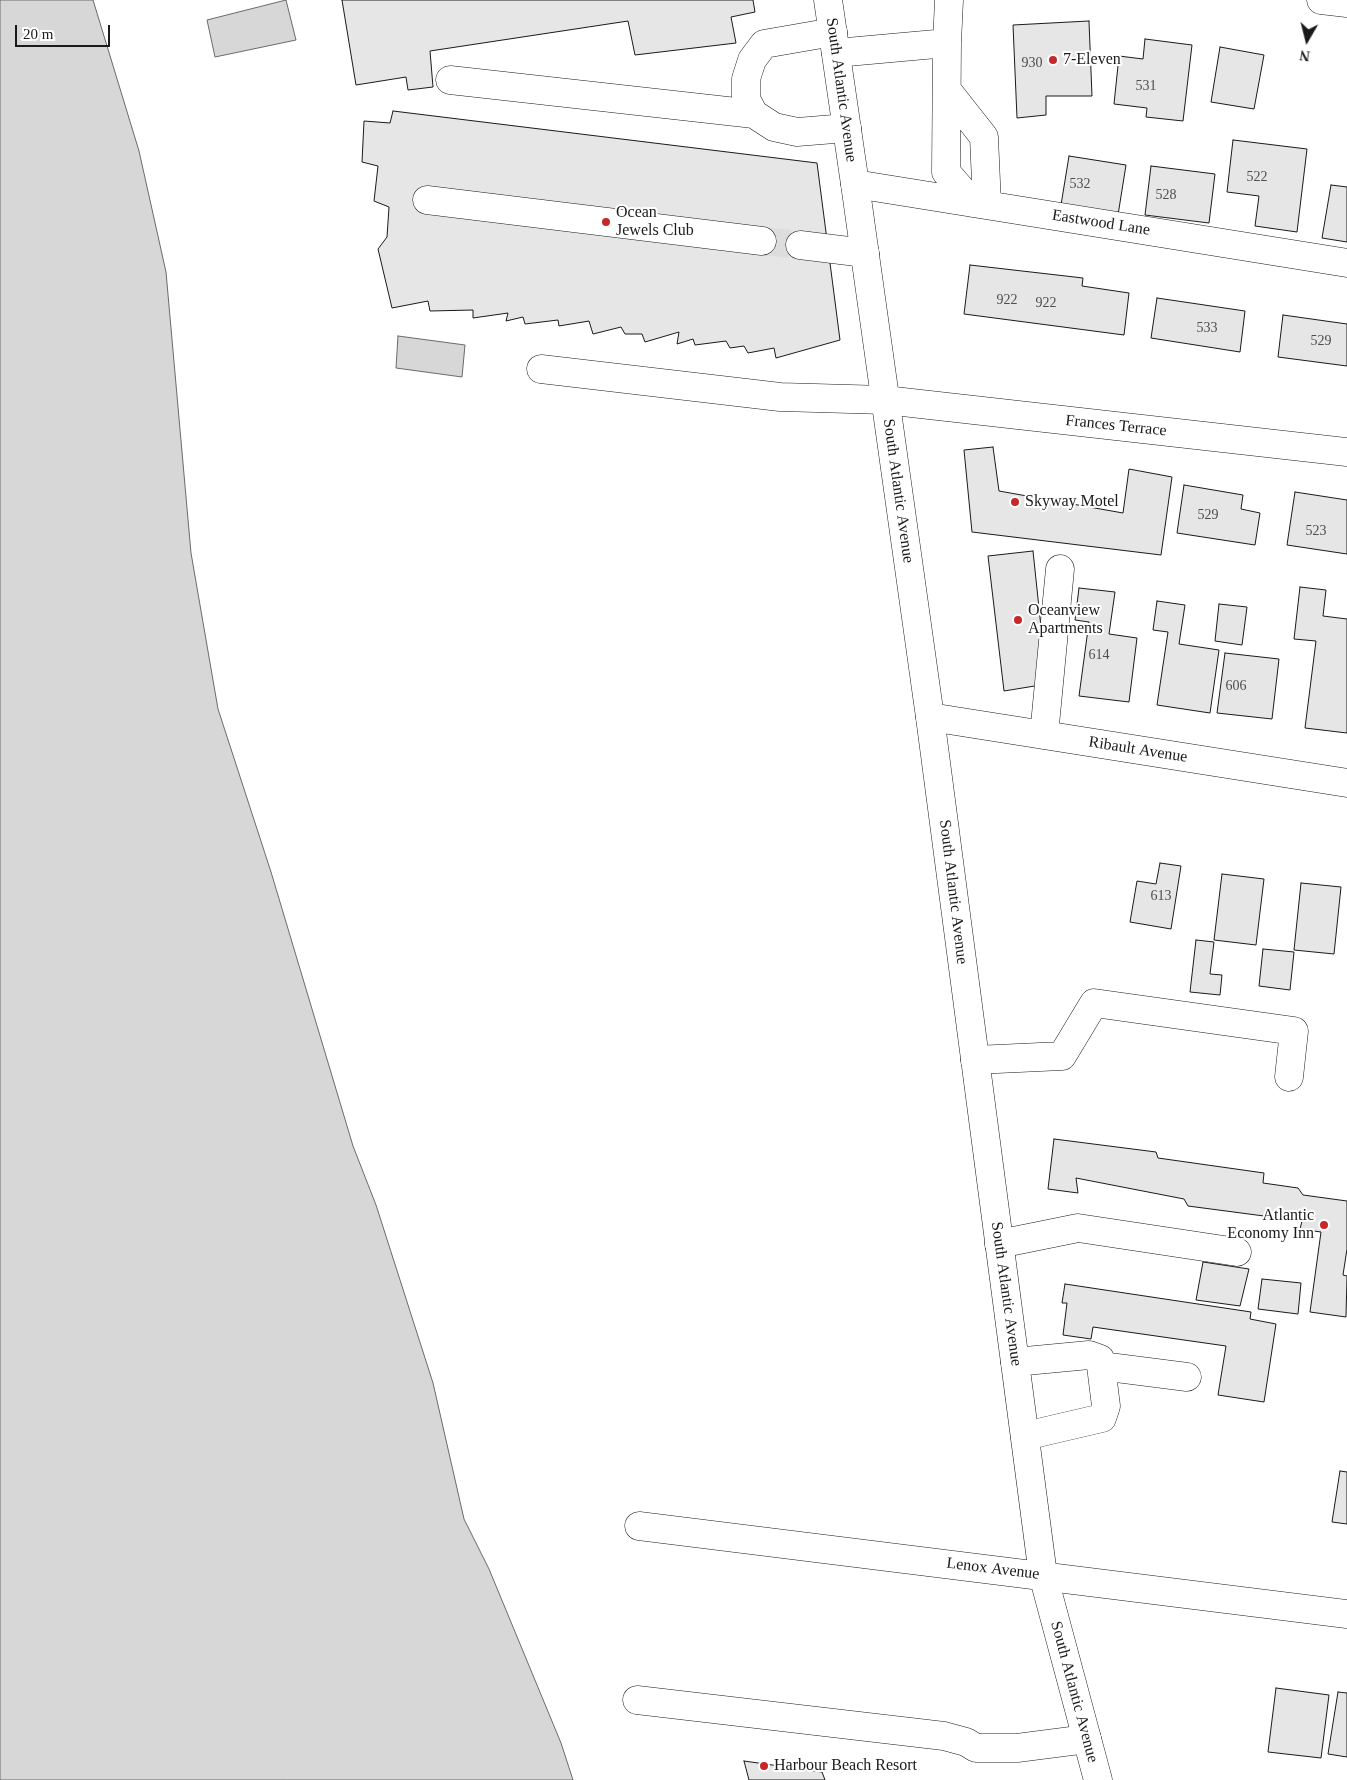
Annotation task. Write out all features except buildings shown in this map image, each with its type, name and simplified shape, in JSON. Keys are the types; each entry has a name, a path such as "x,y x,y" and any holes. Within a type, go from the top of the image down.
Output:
{"street":[{"name":"South Atlantic Avenue","path":"828,0 930,717 1043,1575 1098,1780"},
{"path":"949,0 946,172 980,204"},
{"path":"1321,0 1347,3"},
{"path":"847,128 797,132 774,128 754,114 746,99 746,79 752,60 764,44 834,42 947,43"},
{"path":"450,80 754,114"},
{"path":"947,90 984,137 980,204"},
{"name":"Eastwood Lane","path":"855,184 1347,263"},
{"path":"427,200 762,241"},
{"path":"800,245 865,253"},
{"name":"Frances Terrace","path":"541,368 780,397 885,400 1347,452"},
{"path":"1044,735 1060,569"},
{"name":"Ribault Avenue","path":"930,717 1347,783"},
{"path":"975,1060 1062,1056 1094,1003 1294,1031 1289,1077"},
{"path":"999,1244 1078,1228 1237,1252"},
{"path":"1015,1362 1089,1355 1100,1359 1101,1366 1106,1406 1102,1418 1025,1436"},
{"path":"1101,1366 1187,1377"},
{"name":"Lenox Avenue","path":"639,1526 1347,1614"},
{"path":"636,1700 944,1736 966,1742 976,1748 1017,1748 1087,1739"}],"shaded area":[{"path":"0,0 93,0 139,151 166,272 191,553 218,709 271,872 353,1146 376,1205 433,1383 464,1519 489,1569 561,1743 573,1780 0,1780"},
{"path":"286,0 296,40 215,57 207,20"},
{"path":"398,336 465,345 462,377 396,368"}],"tunnel":[{"path":"762,241 800,245"}],"place":[{"name":"7-Eleven","path":"1053,60"},
{"name":"Ocean Jewels Club","path":"606,222"},
{"name":"Skyway Motel","path":"1015,502"},
{"name":"Oceanview Apartments","path":"1018,620"},
{"name":"Atlantic Economy Inn","path":"1324,1225"},
{"name":"Harbour Beach Resort","path":"764,1766"}]}
